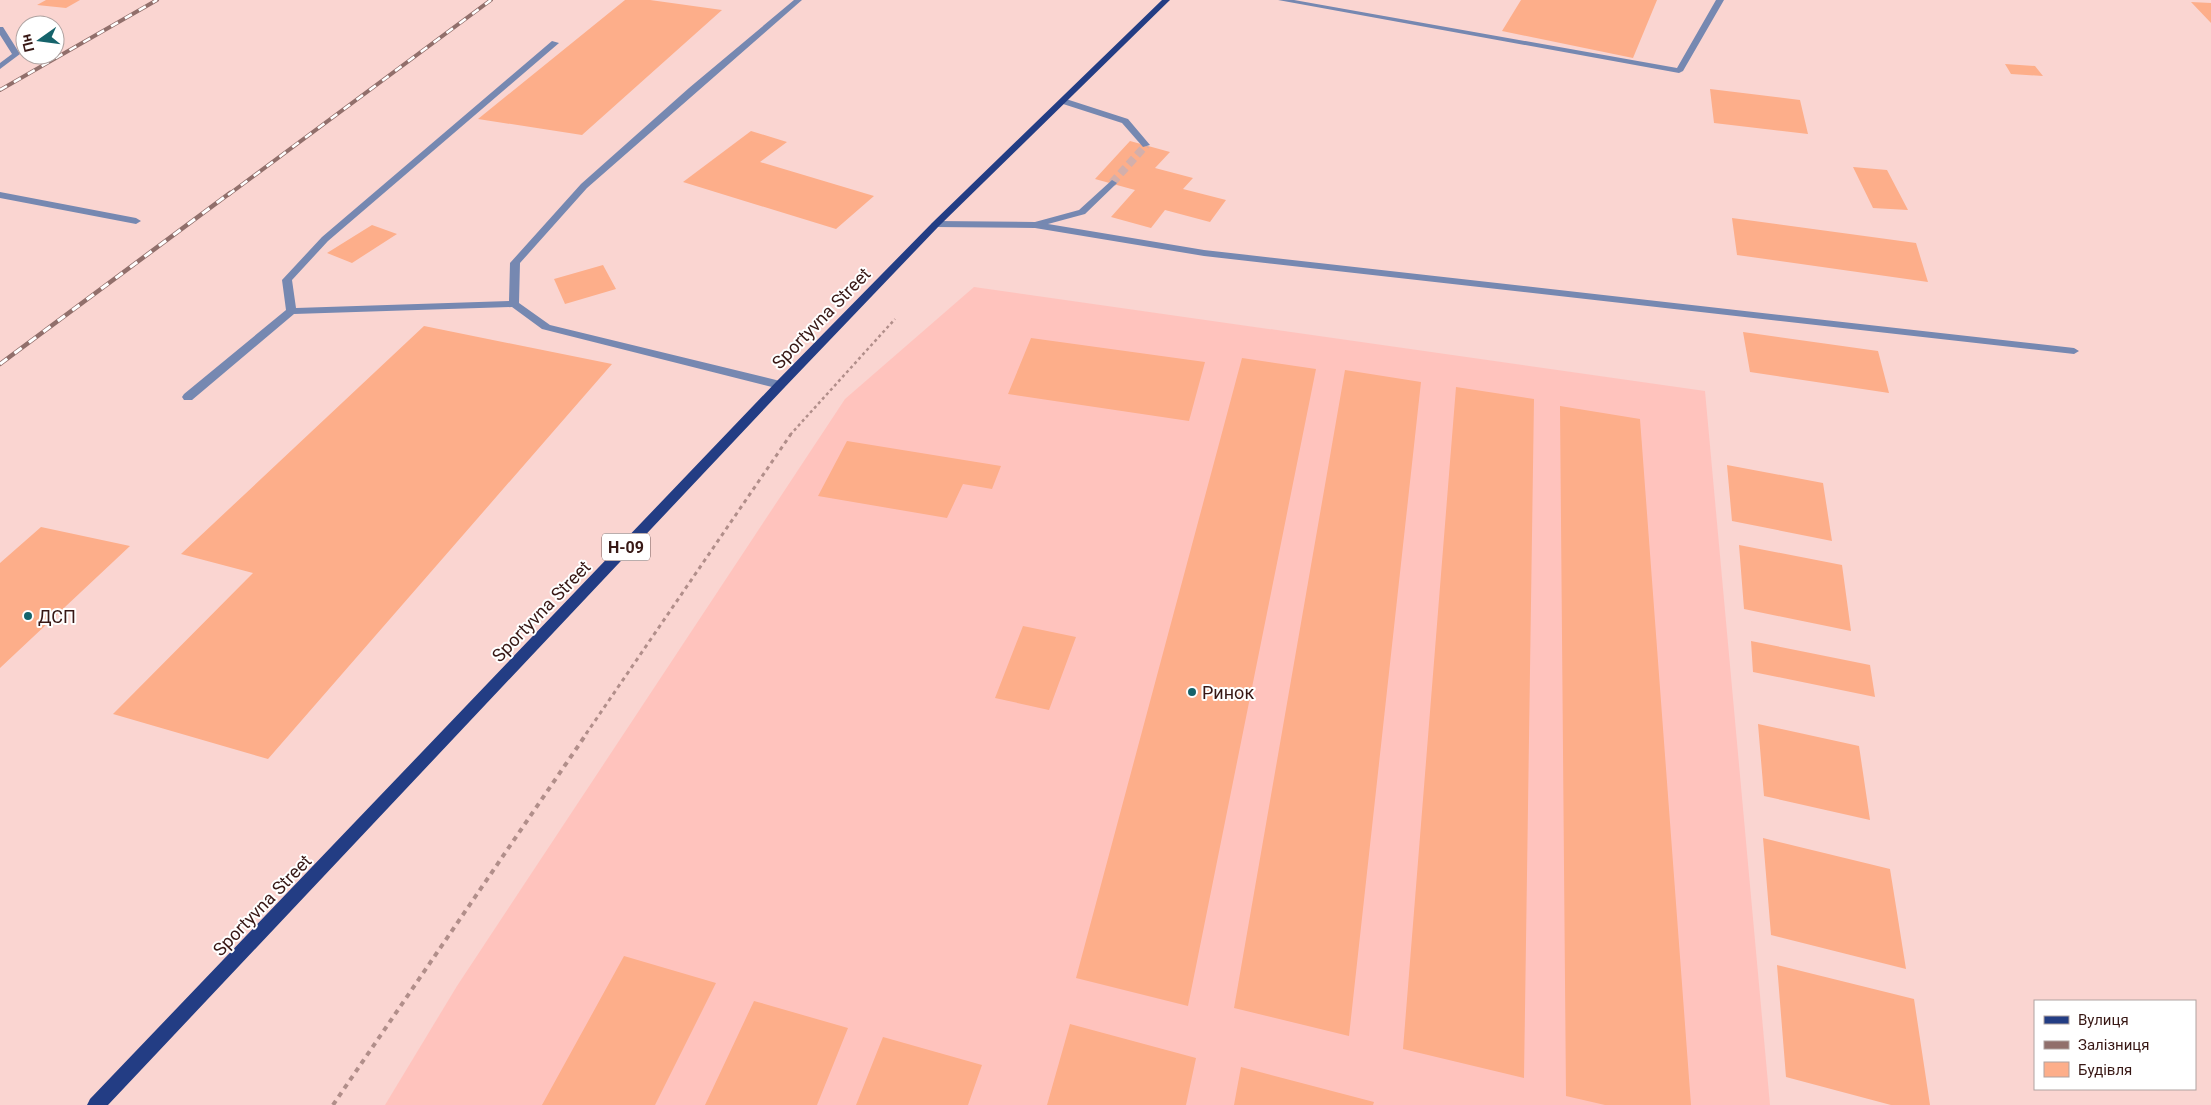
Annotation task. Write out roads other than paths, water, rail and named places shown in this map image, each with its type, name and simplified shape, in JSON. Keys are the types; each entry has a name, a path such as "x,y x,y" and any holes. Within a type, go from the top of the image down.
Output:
{"main road":[{"name":"Sportyvna Street","path":"96,1105 780,384 936,224 1166,0"}],"lane":[{"path":"514,304 515,263 584,186 692,90 798,0"},
{"path":"1282,0 1679,71 1720,0"},
{"path":"0,29 16,54 0,67"},
{"path":"291,311 287,280 325,239 555,44"},
{"path":"1063,102 1125,121 1146,146"},
{"path":"1035,225 1082,212 1112,183"},
{"path":"0,195 136,221"},
{"path":"936,224 1035,225 1204,253 2074,351"},
{"path":"188,397 291,311 514,304 546,326 780,384"}],"tunnel":[{"path":"1112,183 1146,145"}],"railway":[{"path":"0,90 157,0"},
{"path":"228,195 491,0"},
{"path":"0,364 230,193"}],"place":[{"name":"ДСП","path":"28,616"},
{"name":"Ринок","path":"1192,692"}]}
